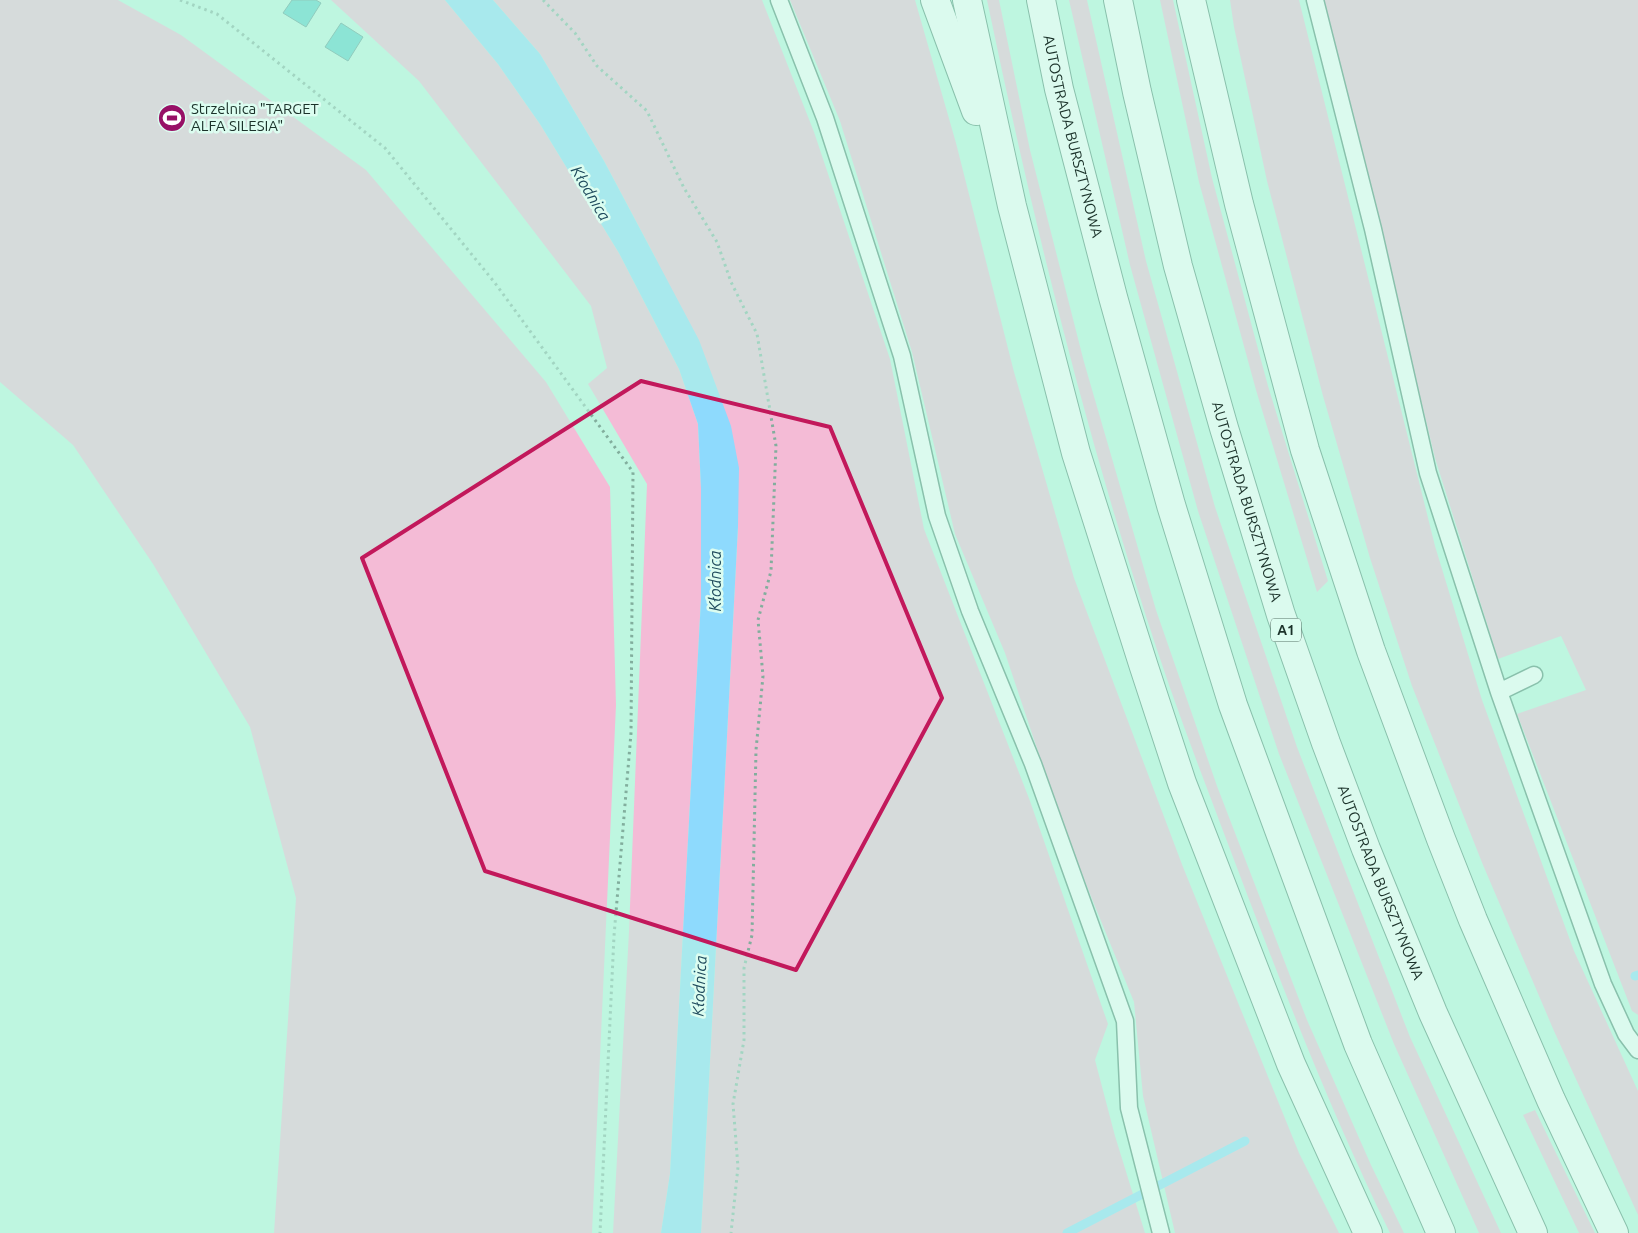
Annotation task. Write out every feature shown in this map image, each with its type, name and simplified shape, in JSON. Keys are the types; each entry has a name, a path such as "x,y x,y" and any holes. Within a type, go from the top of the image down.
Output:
{"highway":[{"path":"935,0 1012,206"},
{"path":"967,0 1012,206 1076,453 1182,783 1291,1064 1368,1233"},
{"name":"AUTOSTRADA BURSZTYNOWA","path":"1041,0 1059,89 1113,296 1169,495 1233,705 1358,1044 1441,1233"},
{"name":"AUTOSTRADA BURSZTYNOWA","path":"1118,0 1137,92 1178,266 1224,428 1281,615 1326,743 1377,876 1433,1013 1533,1233"},
{"path":"1191,0 1239,204 1306,450 1371,651 1473,920 1551,1100 1614,1233"},
{"path":"1199,0 1200,37"}],"lane":[{"path":"779,0 825,118 902,356 937,516 970,611 1033,764 1125,1021 1129,1108 1161,1233"},
{"path":"1316,0 1373,229 1428,473 1499,692 1603,984 1626,1034 1638,1050"},
{"path":"1499,692 1534,674"}],"path":[{"path":"180,0 217,14 385,148 495,283 633,472 630,733 614,936 600,1233"},
{"path":"543,0 576,33 597,66 647,111 684,188 716,242 731,282 757,334 776,446 771,571 758,620 763,676 756,750 752,935 744,968 744,1040 733,1104 738,1167 730,1233"}],"highlighted area":[{"path":"641,381 830,427 942,698 796,970 485,871 362,558"}],"shaded area":[{"path":"0,0 118,0 181,35 366,170 546,382 610,487 616,705 592,1233 274,1233 296,898 250,727 153,564 73,445 0,382"},
{"path":"331,0 445,0 498,64 540,124 619,253 679,369 698,424 701,488 701,599 670,1174 661,1233 613,1233 629,931 647,484 588,384 607,368 591,306 419,81"},
{"path":"493,0 762,0 814,132 890,359 924,529 1030,801 1108,1024 1095,1060 1115,1136 1145,1233 701,1233 738,526 656,259 604,161 540,54"},
{"path":"790,0 915,0 956,143 1014,372 1074,578 1183,867 1299,1153 1339,1233 1175,1233 1143,1096 1134,1002 1066,835 1005,653 955,534 912,352 840,121"},
{"path":"987,0 999,0 1030,150 1084,362 1156,610 1217,786 1307,1020 1371,1165 1404,1233 1390,1233 1334,1110 1250,902 1169,686 1121,537 1078,385 1039,232"},
{"path":"1069,0 1087,0 1146,261 1215,507 1297,747 1410,1037 1501,1233 1479,1233 1394,1044 1279,754 1198,511 1130,265"},
{"path":"1160,0 1173,0 1212,178 1268,386 1328,581 1317,592 1256,390 1199,182"},
{"path":"1230,0 1299,0 1435,546 1482,700 1574,951 1638,1091 1638,1215 1554,1031 1483,865 1412,686 1370,558 1323,396 1267,181"},
{"path":"1324,0 1638,0 1638,1015 1632,1011 1517,714 1586,690 1561,636 1498,659 1435,458"},
{"path":"1535,1110 1595,1233 1579,1233 1523,1115"}],"water":[{"name":"Kłodnica","path":"445,0 493,0 540,54 604,161 699,340 731,426 739,468 738,526 701,1233 661,1233 670,1174 701,599 701,488 698,424 679,369 619,253 540,124 498,64"}],"building":[{"path":"292,0 316,0 321,3 306,27 283,13"},
{"path":"341,23 363,37 348,61 325,47"}],"waterway":[{"path":"1067,1233 1245,1141"}],"place":[{"name":"Strzelnica \"TARGET ALFA SILESIA\"","path":"172,118"}]}
